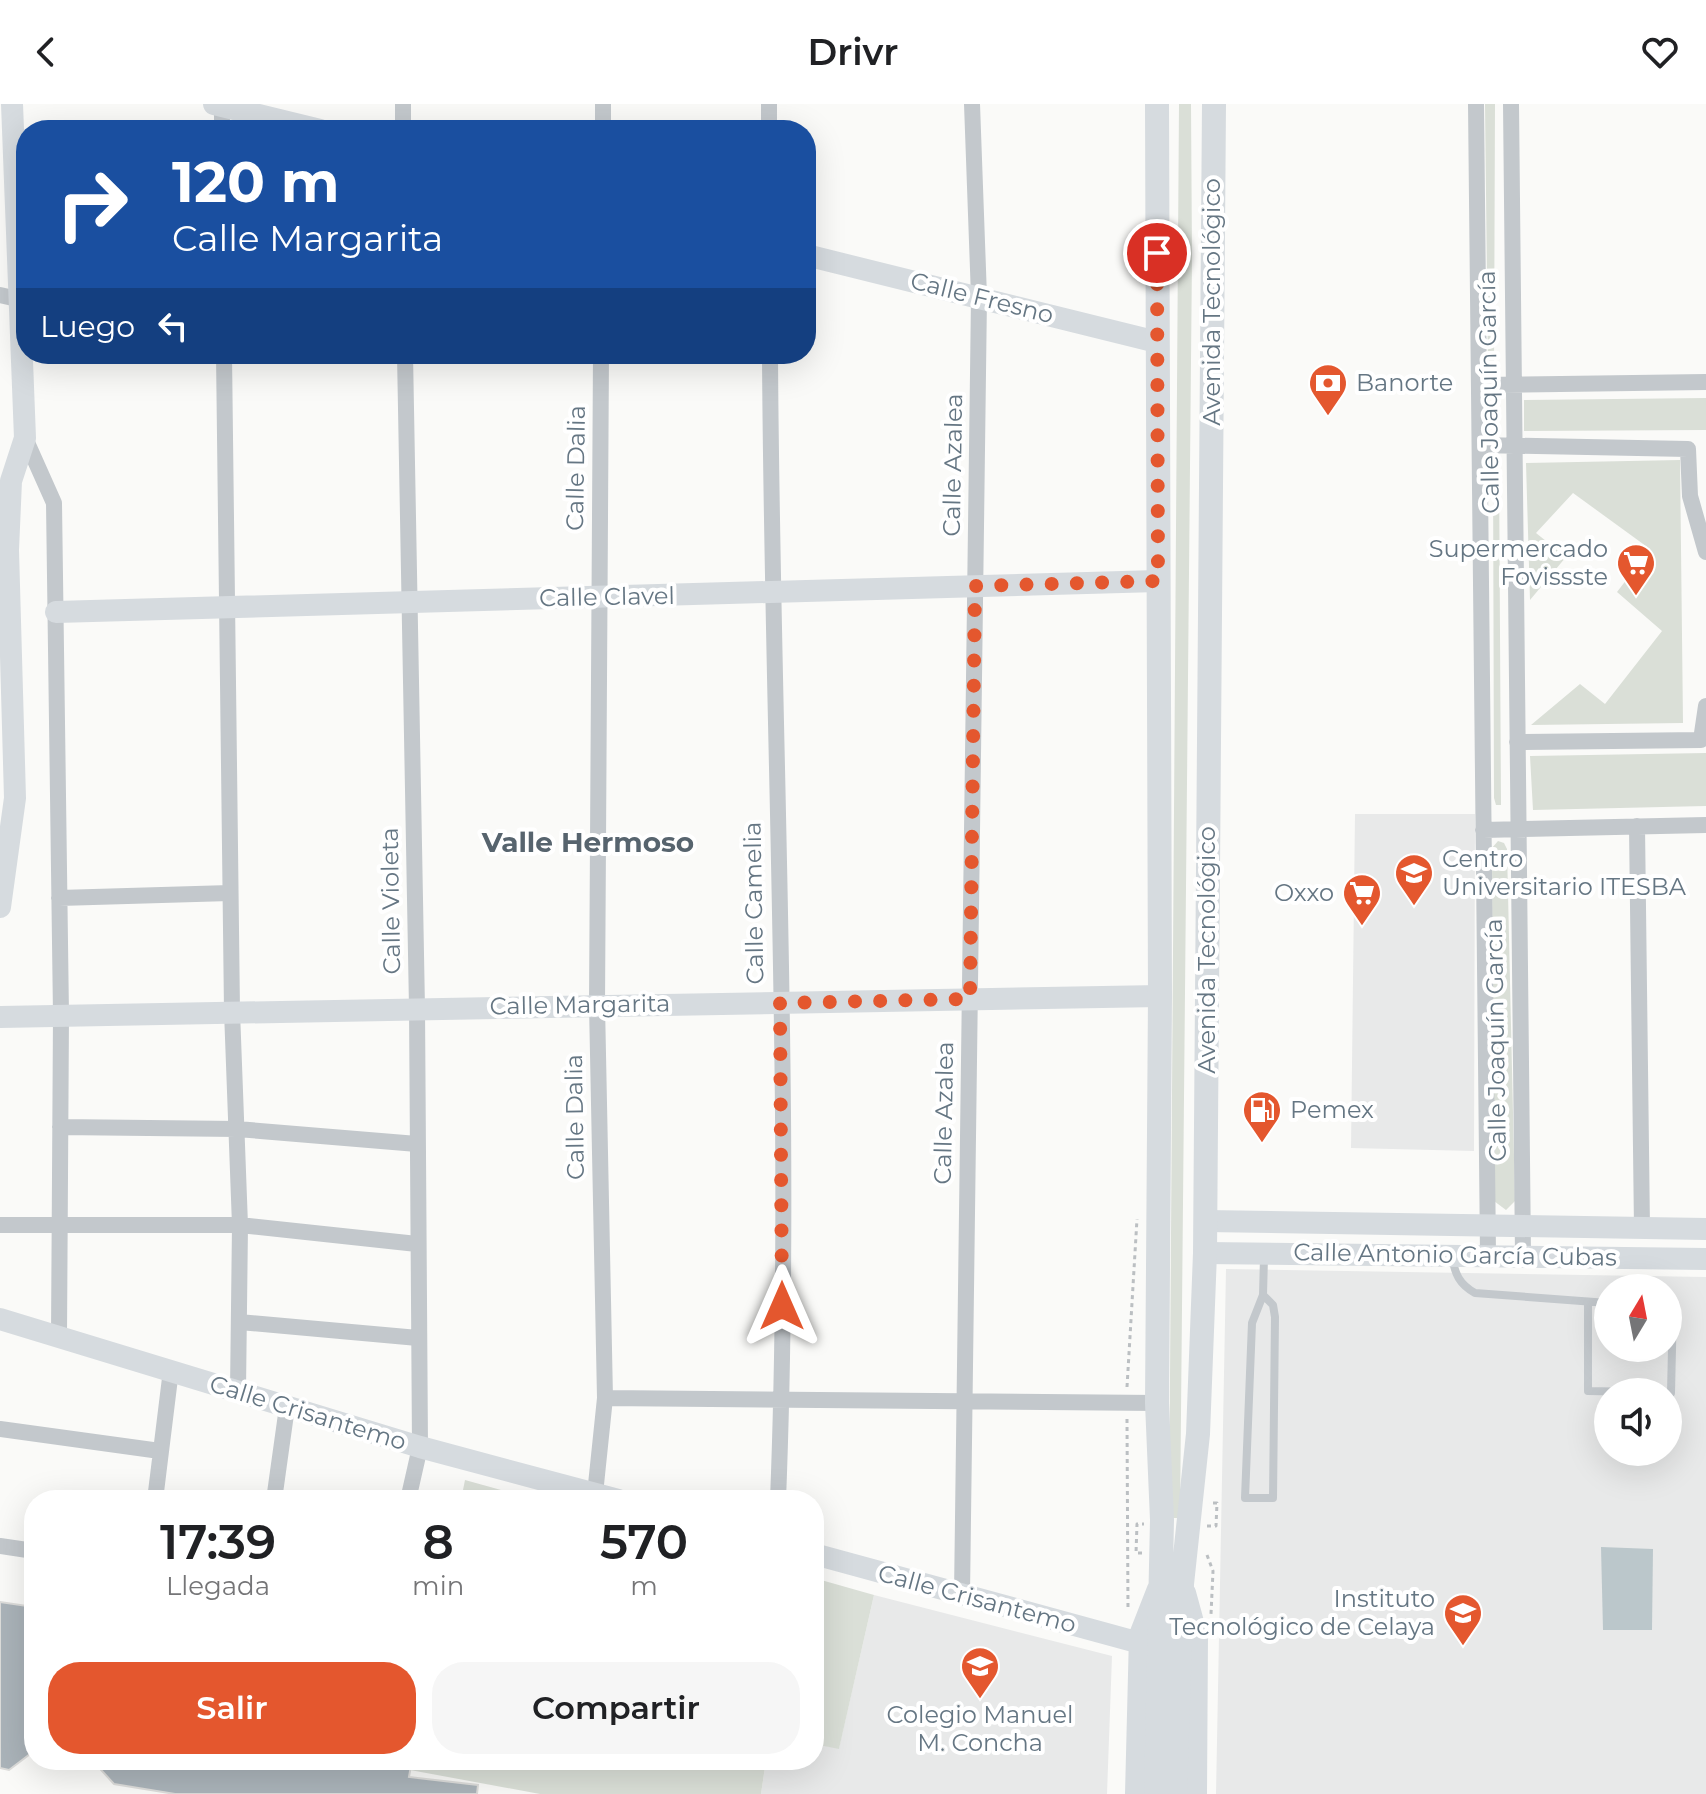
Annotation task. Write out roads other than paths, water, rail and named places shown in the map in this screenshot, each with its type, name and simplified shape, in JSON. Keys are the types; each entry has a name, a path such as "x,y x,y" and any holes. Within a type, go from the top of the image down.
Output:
{"main road":[{"path":"12,104 11,297 16,347"},
{"name":"Avenida Tecnológico","path":"1157,104 1160,996 1157,1403 1171,1584 1175,1794"},
{"name":"Avenida Tecnológico","path":"1156,1794 1171,1584 1198,1434 1205,1253 1214,104"},
{"path":"219,105 280,120"},
{"name":"Calle Fresno","path":"816,257 1157,342"},
{"path":"0,907 7,796 4,549 11,481 25,438 18,364"},
{"name":"Calle Clavel","path":"56,612 1158,581"},
{"name":"Calle Margarita","path":"0,1017 1160,996"},
{"name":"Calle Antonio García Cubas","path":"1205,1221 1706,1229"},
{"path":"1389,1254 1391,1225"},
{"name":"Calle Antonio García Cubas","path":"1205,1253 1706,1259"},
{"name":"Calle Crisantemo","path":"0,1319 420,1447 580,1490"},
{"name":"Calle Crisantemo","path":"824,1557 1134,1641"},
{"path":"1136,1794 1134,1641 1171,1584"},
{"path":"1171,1584 1197,1637 1196,1794"}],"street":[{"name":"Calle Azalea","path":"962,1595 979,297 972,104"},
{"name":"Calle Joaquín García","path":"1476,104 1488,1254"},
{"name":"Calle Joaquín García","path":"1511,104 1523,1255"},
{"path":"224,364 232,1011 240,1225 238,1391"},
{"name":"Calle Violeta","path":"405,364 407,602 417,1008 420,1447 410,1490"},
{"name":"Calle Dalia","path":"595,1490 605,1398 597,1005 601,364"},
{"name":"Calle Camelia","path":"770,364 771,593 780,1003 782,1397 778,1490"},
{"path":"1479,385 1706,382"},
{"path":"25,438 54,503 61,1015 59,1336"},
{"path":"1480,445 1688,449 1690,496 1706,552"},
{"path":"1517,742 1701,740 1706,706"},
{"path":"1483,830 1706,825"},
{"path":"1637,826 1642,1229"},
{"path":"59,898 230,893"},
{"path":"60,1127 237,1129 417,1144"},
{"path":"0,1225 240,1225 417,1244"},
{"path":"239,1322 418,1338"},
{"path":"156,1490 171,1370"},
{"path":"605,1398 782,1397 1157,1403"},
{"path":"275,1490 287,1407"},
{"path":"0,1429 160,1451"},
{"path":"0,1546 24,1550"}],"lane":[{"path":"1263,1295 1273,1305 1275,1317 1273,1498 1245,1498 1252,1323 1263,1295 1264,1253"},
{"path":"1452,1254 1454,1272 1463,1286 1475,1293 1594,1303"},
{"path":"1588,1303 1588,1391 1594,1391"}],"place":[{"name":"Banorte","path":"1328,417"},
{"name":"Supermercado Fovissste","path":"1636,597"},
{"name":"Centro Universitario ITESBA","path":"1414,907"},
{"name":"Oxxo","path":"1362,927"},
{"name":"Pemex","path":"1262,1144"},
{"name":"Instituto Tecnológico de Celaya","path":"1463,1647"},
{"name":"Colegio Manuel M. Concha","path":"980,1700"}],"district":[{"name":"Valle Hermoso","path":"588,842"}]}
